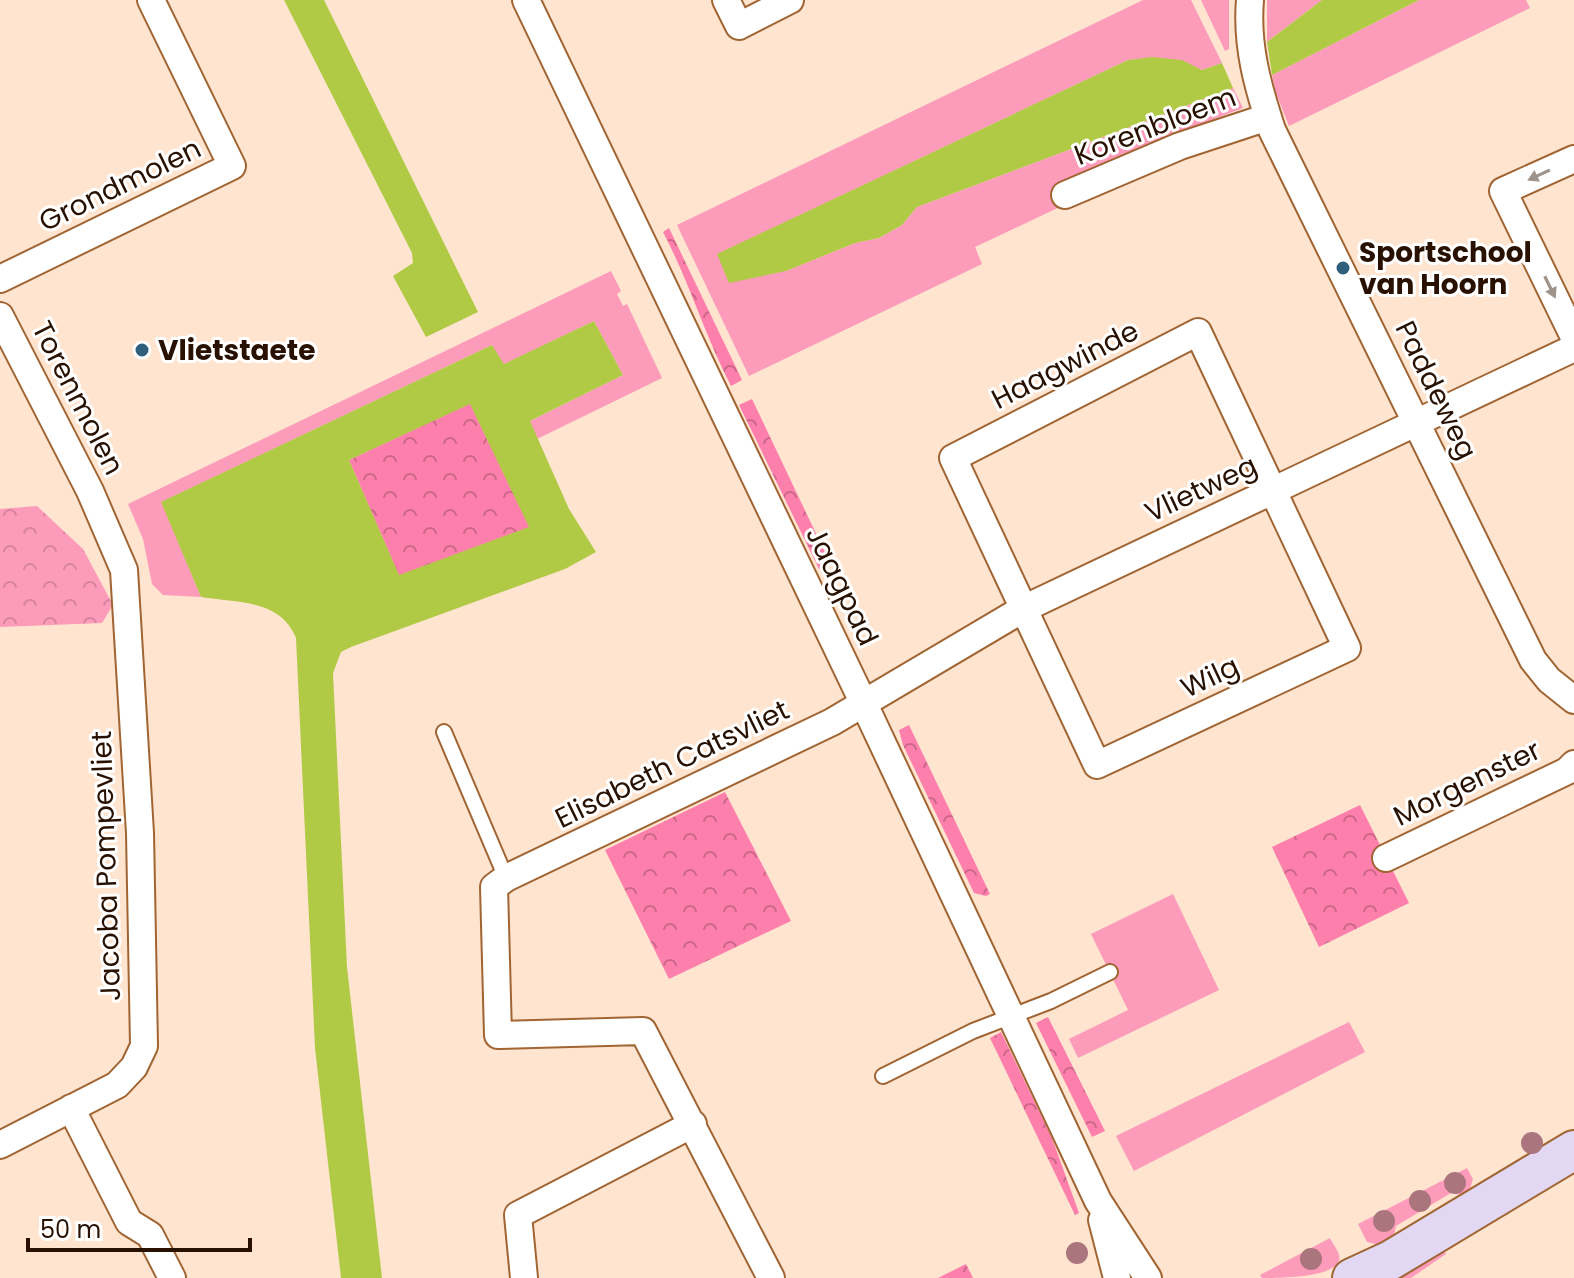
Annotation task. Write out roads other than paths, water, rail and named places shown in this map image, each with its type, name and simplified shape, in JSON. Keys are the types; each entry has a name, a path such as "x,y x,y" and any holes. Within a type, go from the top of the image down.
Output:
{"main road":[{"path":"1352,1278 1380,1269 1574,1150"}],"street":[{"name":"Grondmolen","path":"0,279 232,166 151,0"},
{"name":"Jaagpad","path":"526,0 864,704 1098,1201 1148,1278"},
{"path":"726,0 739,26 790,0"},
{"name":"Paddeweg","path":"1250,0 1248,21 1256,83 1268,117 1533,660 1549,680 1574,700"},
{"name":"Korenbloem","path":"1065,195 1180,146 1268,117"},
{"path":"1574,159 1503,191 1574,337"},
{"name":"Torenmolen","path":"0,316 99,511"},
{"name":"Haagwinde","path":"1023,609 953,458 1198,332 1273,489"},
{"name":"Vlietweg","path":"864,704 1023,609 1574,348"},
{"name":"Wilg","path":"1023,609 1097,765 1347,648 1273,489"},
{"name":"Jacoba Pompevliet","path":"0,1145 117,1085 134,1067 144,1046 140,833 124,570 99,511"},
{"name":"Elisabeth Catsvliet","path":"506,878 864,704"},
{"name":"Morgenster","path":"1386,858 1567,771 1574,764"},
{"path":"506,878 494,887 498,1035 643,1031 771,1278"},
{"path":"71,1108 129,1222 150,1235 172,1278"},
{"path":"524,1278 518,1215 693,1124"},
{"name":"Jaagpad","path":"1098,1201 1117,1278"}],"lane":[{"path":"444,732 506,878"},
{"path":"883,1076 973,1031 1047,1003 1110,972"}],"place":[{"name":"Sportschool van Hoorn","path":"1343,268"},
{"name":"Vlietstaete","path":"142,350"}]}
